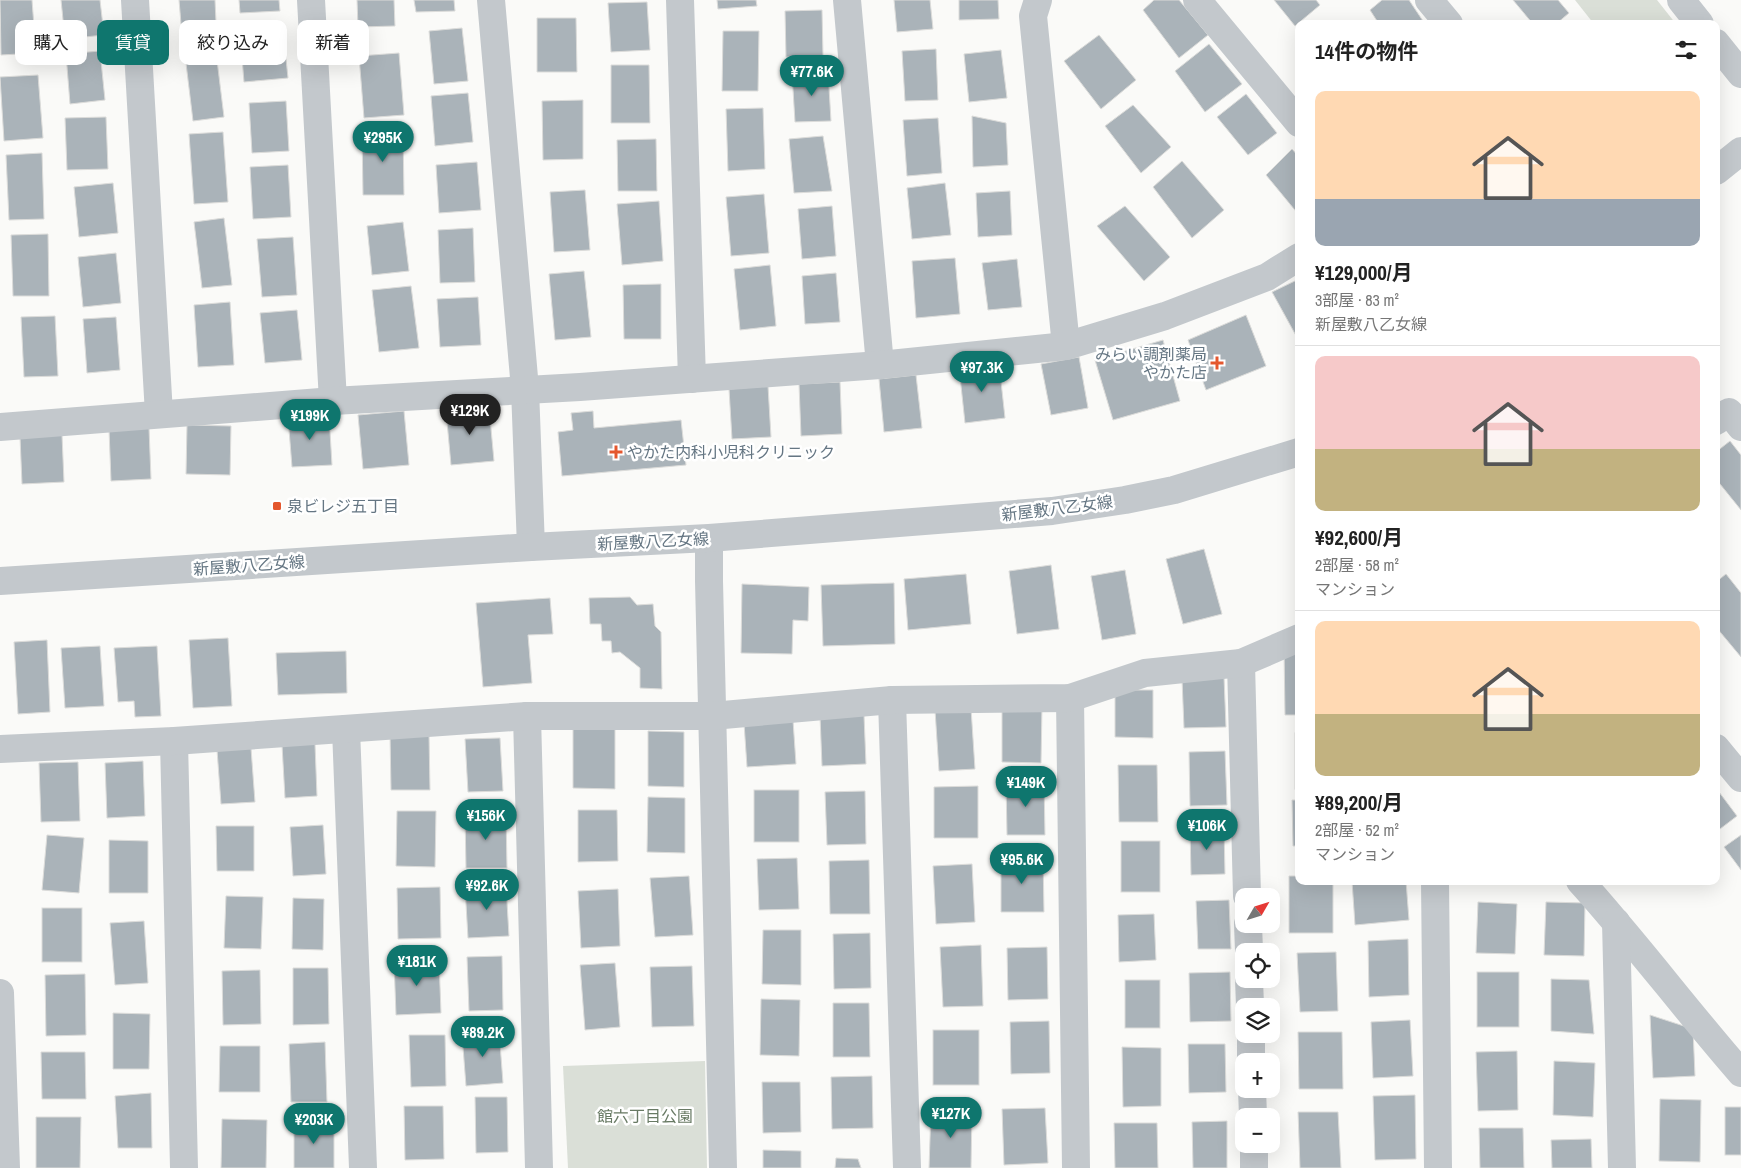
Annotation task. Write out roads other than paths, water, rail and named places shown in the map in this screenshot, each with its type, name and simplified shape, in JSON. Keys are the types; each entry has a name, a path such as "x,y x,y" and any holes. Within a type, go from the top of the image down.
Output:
{"street":[{"path":"135,0 159,414"},
{"path":"311,0 334,401"},
{"path":"491,0 525,389 531,547"},
{"path":"680,0 692,379"},
{"path":"847,0 880,365"},
{"path":"1038,0 1033,16 1066,346"},
{"path":"1197,0 1295,118"},
{"path":"1429,0 1446,20"},
{"path":"1681,0 1697,20"},
{"path":"1720,49 1741,74"},
{"path":"1720,168 1741,151"},
{"path":"0,427 334,401 692,379 880,365 1066,346 1165,316 1267,277 1295,260"},
{"path":"1720,418 1729,412 1741,427"},
{"name":"新屋敷八乙女線","path":"0,581 531,547 709,538 1052,511 1125,500 1174,490 1295,453"},
{"path":"709,538 723,1168"},
{"path":"0,749 174,741 527,716 712,716 892,700 1070,698 1145,673 1241,663 1295,640"},
{"path":"1241,663 1247,888"},
{"path":"1070,698 1076,1168"},
{"path":"892,700 908,1168"},
{"path":"527,716 539,1168"},
{"path":"346,729 363,1168"},
{"path":"174,741 184,1168"},
{"path":"1720,753 1741,778"},
{"path":"1435,885 1438,1168"},
{"path":"1584,885 1741,1074"},
{"path":"1616,922 1622,1168"},
{"path":"0,993 6,1168"},
{"path":"1254,1153 1254,1168"}],"place":[{"name":"みらい調剤薬局 やかた店","path":"1217,363"},
{"name":"やかた内科小児科クリニック","path":"616,452"},
{"name":"泉ビレジ五丁目","path":"277,506"}],"park label":[{"name":"館六丁目公園","path":"645,1116"}]}
